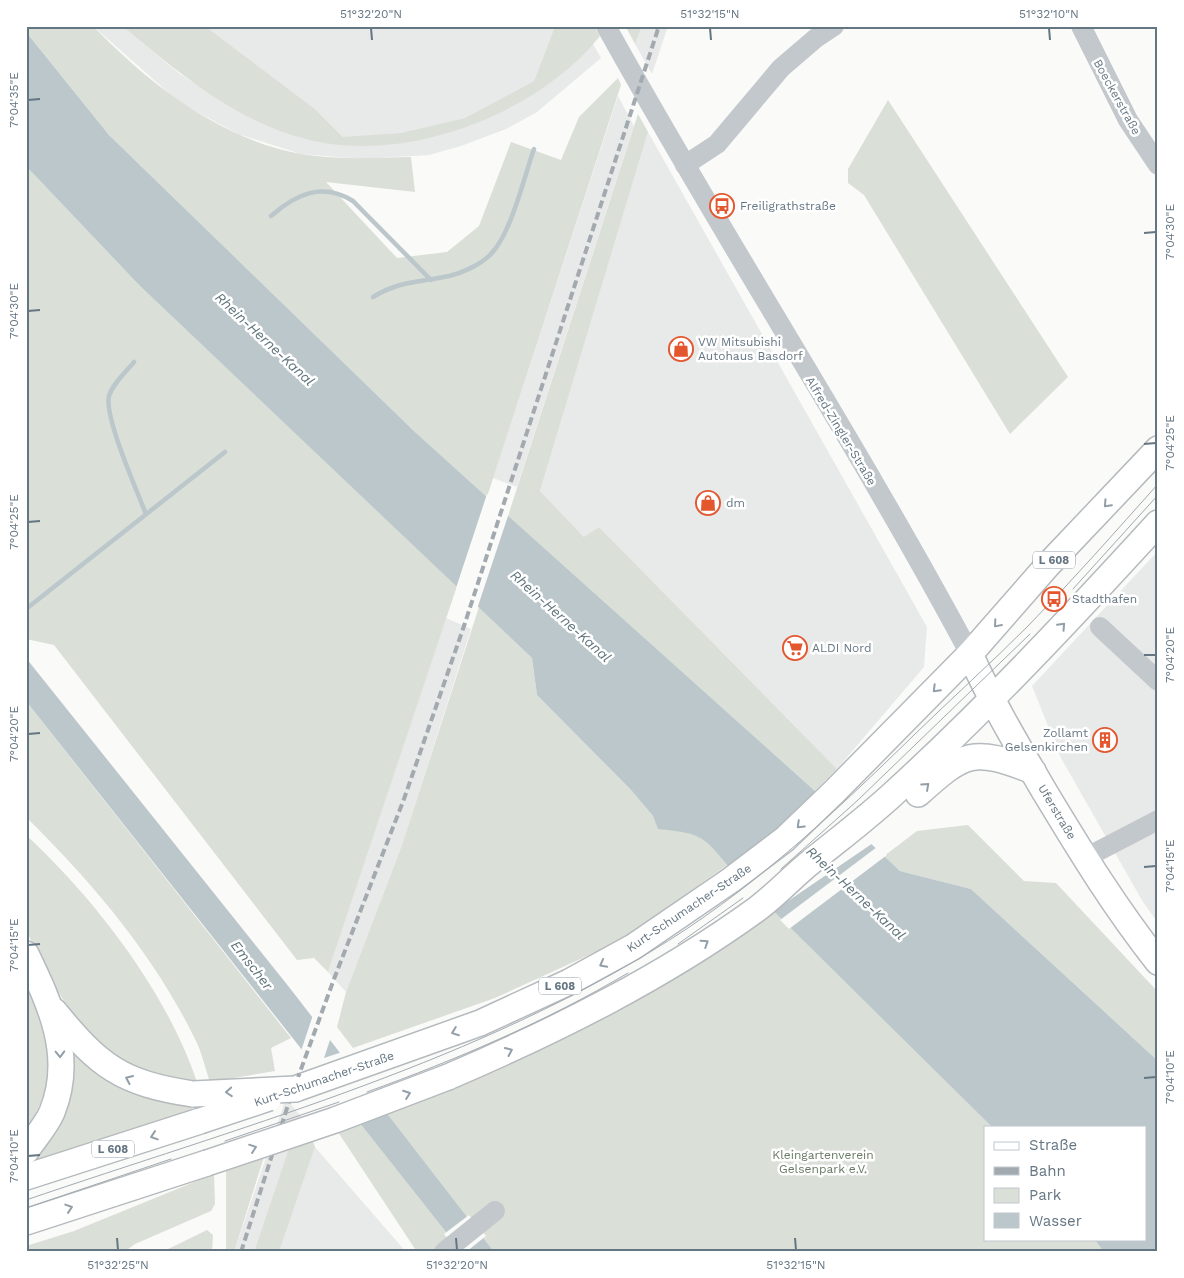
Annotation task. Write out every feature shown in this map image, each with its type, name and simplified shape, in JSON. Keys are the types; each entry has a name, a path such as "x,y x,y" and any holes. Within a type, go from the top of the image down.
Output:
{"main road":[{"name":"Kurt-Schumacher-Straße","path":"26,1177 295,1089 480,1023 577,978 633,948 732,880 786,839 970,654 1047,566 1158,449"},
{"name":"L 608","path":"26,1222 334,1120 448,1078 569,1022 664,969 758,908 872,823 922,767 991,699 1158,523"},
{"name":"Uferstraße","path":"970,654 991,699 1085,858 1158,962"},
{"path":"872,823 948,767 965,758 973,756 1007,761 1033,771"},
{"name":"L 608","path":"26,954 51,1007 59,1040 60,1080 52,1113 26,1151"},
{"name":"L 608","path":"51,1007 72,1033 111,1069 130,1080 157,1089 193,1094 295,1089"}],"street":[{"name":"Alfred-Zingler-Straße","path":"606,26 685,165 910,547 970,654"},
{"path":"685,165 716,144 781,68 816,38 834,26"},
{"name":"Boeckerstraße","path":"1081,26 1128,120 1158,165"},
{"path":"1100,627 1158,681"},
{"path":"1085,858 1158,820"},
{"path":"444,1252 495,1211"}],"shaded area":[{"path":"93,26 131,26 126,29 180,74 222,101 268,126 353,145 428,138 579,58 593,44 601,58 537,112 506,129 461,146 429,155 361,159 301,154 238,134 179,102"},
{"path":"205,26 555,26 534,81 465,118 400,133 343,137 315,109"},
{"path":"642,26 668,26 652,74 635,44"},
{"path":"618,96 634,126 517,487 493,478"},
{"path":"648,132 927,627 924,667 837,769 599,527 585,538 540,491"},
{"name":"Stadthafen","path":"1158,551 1158,923 1143,902 1061,758 1032,686"},
{"path":"446,618 471,629 402,845 346,992 328,972"},
{"path":"286,1098 303,1119 289,1148 254,1252 234,1252"},
{"path":"315,1147 406,1252 279,1252"}],"green space":[{"path":"26,26 93,26 138,68 188,106 242,136 271,147 301,154 328,157 411,157 415,192 326,182 397,258 447,252 479,226 511,142 561,160 579,117 618,78 621,85 487,497 415,432 109,135 26,32"},
{"path":"131,26 205,26 315,109 343,137 400,133 465,118 534,81 555,26 594,26 600,36 573,64 541,89 505,110 466,127 425,139 384,145 344,145 306,139 256,121 188,79 126,29"},
{"path":"642,26 635,44 626,27"},
{"path":"888,100 1068,377 1010,434 864,195 848,183 848,169"},
{"path":"638,114 648,132 540,491 584,537 599,527 837,769 815,791 508,516"},
{"path":"26,166 140,286 457,586 328,972 314,958 297,960 54,645 26,639"},
{"path":"479,607 532,658 537,695 631,790 653,816 658,828 698,837 705,841 727,865 622,940 495,998 353,1048 337,1027 346,992 402,845"},
{"path":"26,701 291,1038 271,1048 275,1071 210,1082 202,1055 179,1008 141,949 98,894 26,817"},
{"path":"968,825 1024,881 1056,883 1158,992 1158,1061 971,889 900,871 884,856 917,831"},
{"path":"26,835 78,888 126,949 148,981 167,1014 184,1048 197,1082 169,1079 145,1072 122,1061 85,1030 70,1010 56,988 27,931 25,904"},
{"name":"Kleingartenverein Gelsenpark e.V.","path":"776,912 991,1126 984,1126 984,1240 1095,1240 1104,1252 417,1252 336,1129 611,1011"},
{"path":"26,983 45,1040 48,1074 45,1091 26,1130"},
{"path":"69,1048 97,1073 123,1089 169,1102 189,1104 192,1108 191,1112 26,1166"},
{"path":"312,1139 315,1147 279,1252 254,1252 289,1148"},
{"path":"264,1157 234,1252 226,1252 226,1170"},
{"path":"214,1174 215,1204 211,1211 135,1244 124,1252 26,1252 26,1246 74,1231"},
{"path":"207,1230 213,1235 212,1252 162,1252"}],"water":[{"name":"Rhein-Herne-Kanal","path":"26,32 109,135 415,432 815,791 900,871 971,889 1158,1061 1158,1252 1104,1252 1095,1240 1146,1240 1146,1126 991,1126 705,841 691,834 658,829 653,816 631,790 537,695 532,658 140,286 26,166"},
{"name":"Emscher","path":"26,658 289,987 494,1252 462,1252 26,701"}],"pier":[{"path":"487,494 509,513 477,609 456,588"},
{"path":"818,791 873,843 772,912 727,868 778,828"},
{"path":"877,847 887,855 789,929 780,920"},
{"path":"313,1015 331,1037 324,1058 342,1052 389,1112 356,1123 300,1054"},
{"path":"469,1215 486,1236 466,1252 458,1252 444,1234"}],"waterway":[{"path":"373,297 401,285 459,273 486,259 498,246 511,220 534,149"},
{"path":"271,216 290,202 310,193 331,192 342,195 353,201 431,280"},
{"path":"134,362 113,387 109,396 109,406 111,420 122,454 146,514"},
{"path":"26,609 225,452"}],"tram line":[{"path":"26,1200 266,1120 424,1062 501,1030 577,993 650,952 686,929 755,879 821,823 1028,626 1078,574 1158,484"},
{"path":"1073,589 1158,495"},
{"path":"781,869 858,800 1030,634"},
{"path":"678,944 743,898"},
{"path":"367,1092 468,1053 565,1008 628,973"},
{"path":"225,1141 339,1102"},
{"path":"26,1208 171,1159"}],"railway":[{"path":"241,1252 289,1102 334,979 404,799 464,626 659,26"}],"place":[{"name":"Freiligrathstraße","path":"722,206"},
{"name":"VW Mitsubishi Autohaus Basdorf","path":"681,349"},
{"name":"dm","path":"708,503"},
{"name":"Stadthafen","path":"1054,599"},
{"name":"ALDI Nord","path":"795,648"},
{"name":"Zollamt Gelsenkirchen","path":"1105,740"}]}
